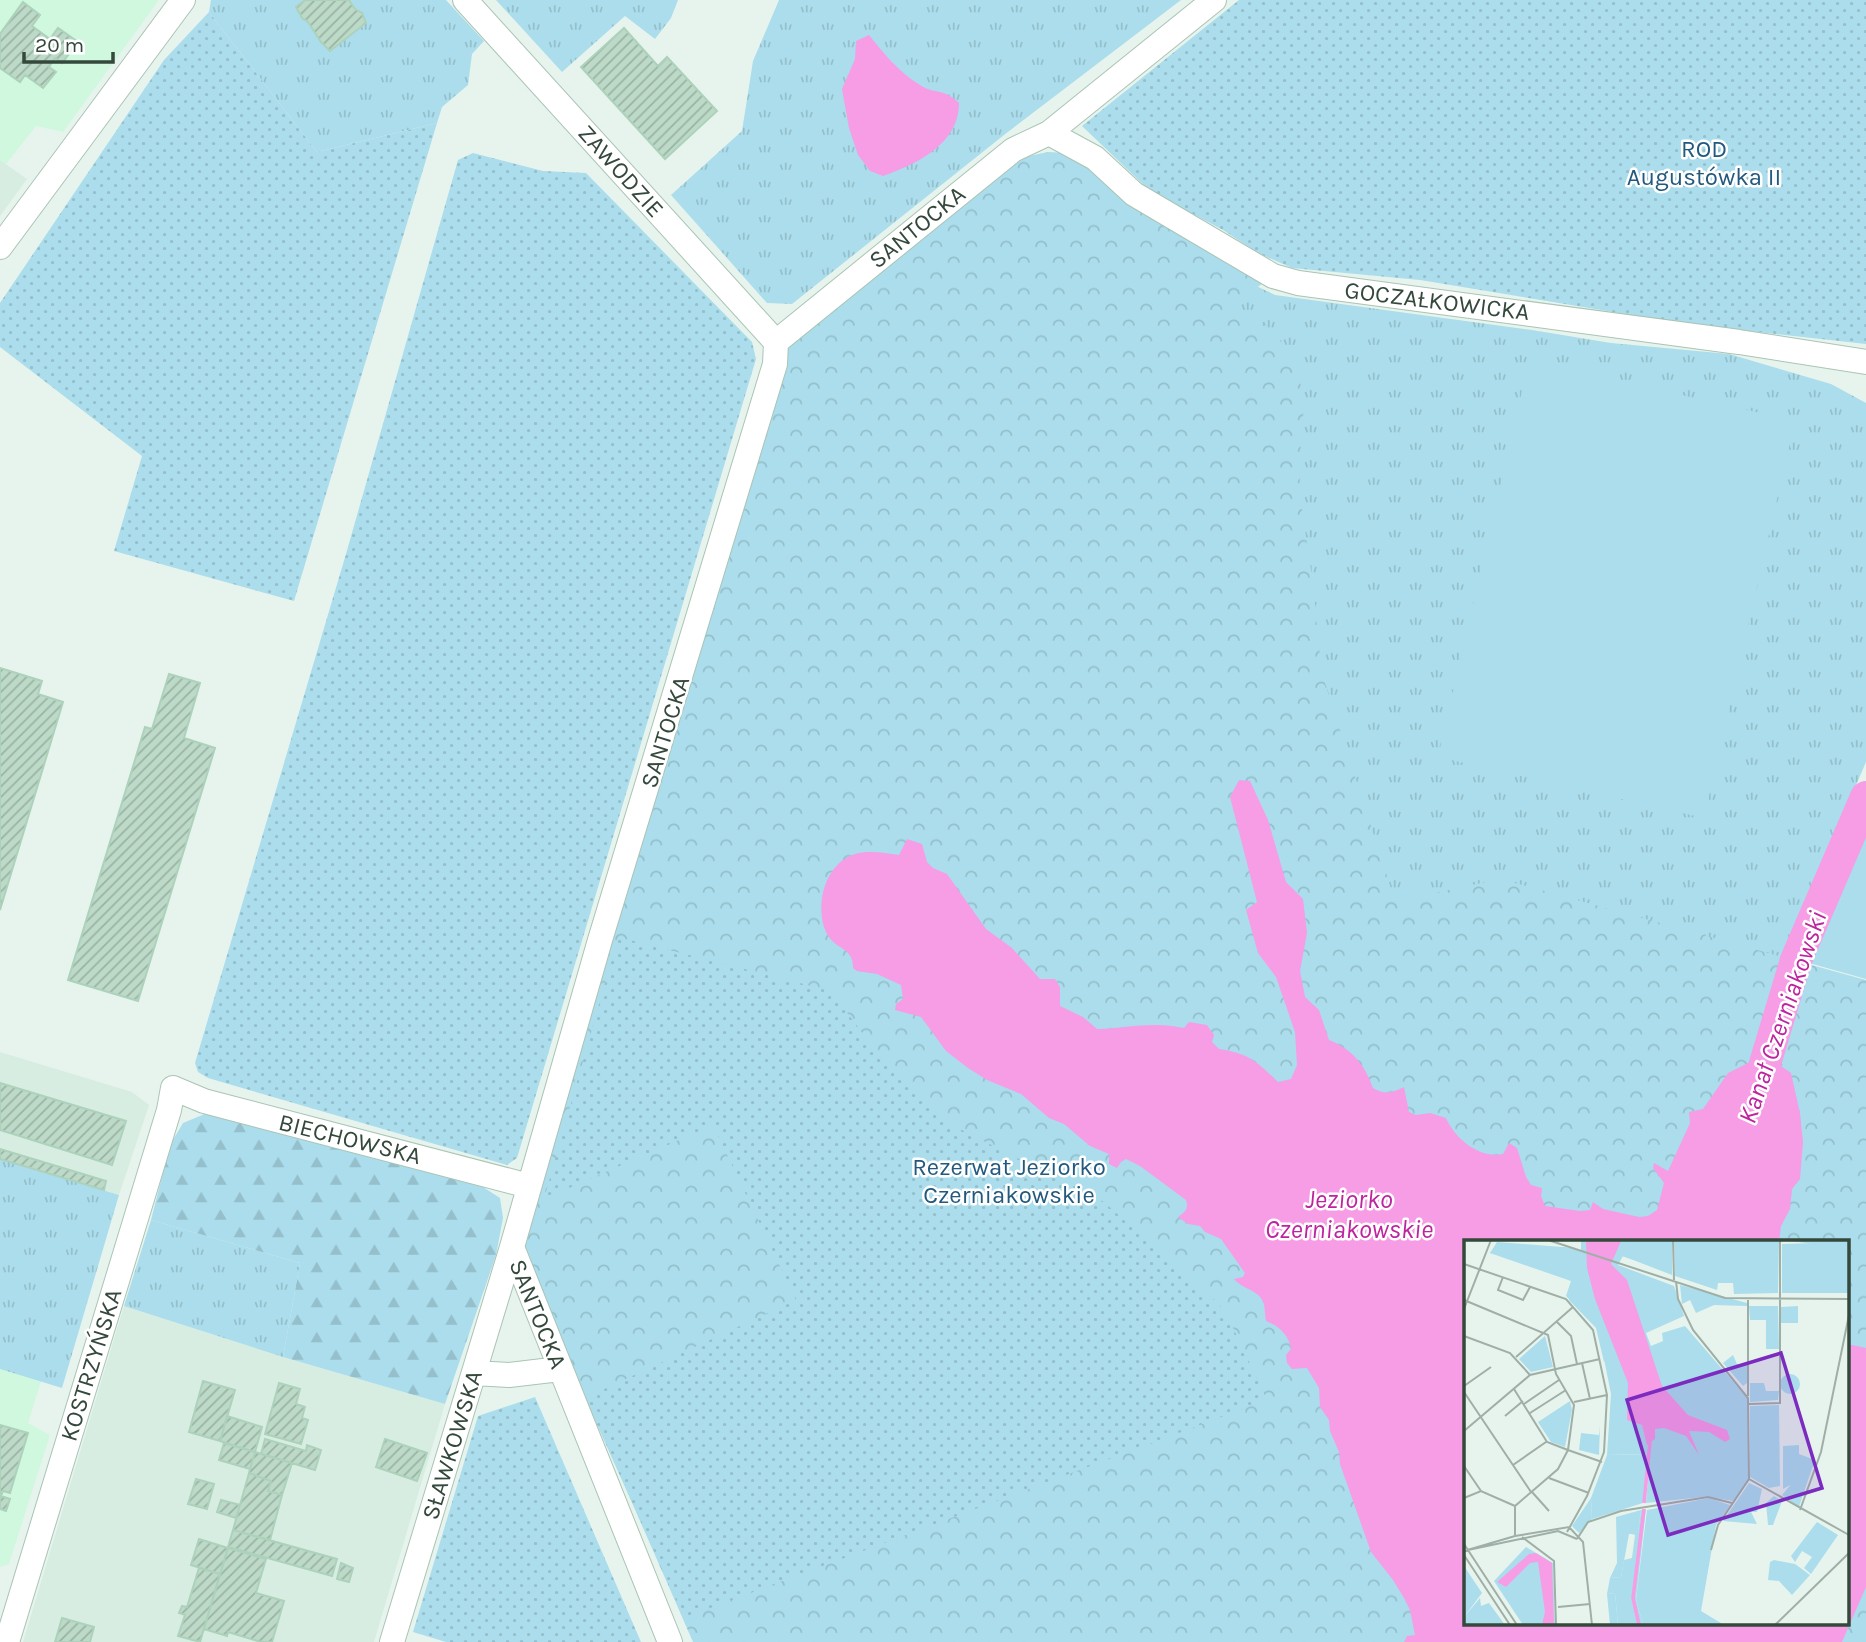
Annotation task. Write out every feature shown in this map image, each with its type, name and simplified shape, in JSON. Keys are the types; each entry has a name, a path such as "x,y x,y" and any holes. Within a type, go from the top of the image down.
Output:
{"street":[{"path":"0,247 183,0"},
{"name":"ZAWODZIE","path":"466,0 776,342"},
{"name":"SANTOCKA","path":"670,1642 512,1247 775,364 776,342 1013,150 1049,133 1214,0"},
{"name":"GOCZAŁKOWICKA","path":"1049,133 1095,158 1134,194 1273,276 1298,283 1739,342 1866,362"},
{"name":"BIECHOWSKA","path":"173,1088 204,1101 529,1185"},
{"name":"KOSTRZYŃSKA","path":"7,1642 169,1110 173,1088"},
{"name":"SŁAWKOWSKA","path":"392,1642 512,1247"},
{"path":"474,1373 509,1375 559,1369"}],"shaded area":[{"path":"0,0 159,0 63,132 36,126 6,164 0,160"},
{"path":"0,160 27,179 0,216"},
{"path":"0,1052 132,1092 149,1105 119,1195 0,1159"},
{"path":"124,1306 283,1357 445,1404 374,1642 23,1642"},
{"path":"0,1369 41,1381 28,1423 50,1435 9,1564 0,1567"}],"green space":[{"path":"211,0 446,0 484,41 472,54 468,85 442,107 437,123 317,152 209,12"},
{"path":"496,0 678,0 671,18 655,39 625,16 562,72"},
{"path":"779,0 1181,0 1004,135 792,304 767,303 671,195 742,131 753,61"},
{"name":"ROD Augustówka II","path":"1239,0 1866,0 1866,344 1686,324 1420,280 1292,268 1258,253 1223,230 1150,191 1082,126"},
{"path":"209,12 317,152 437,123 294,601 114,551 142,456 0,347 0,303 164,60"},
{"name":"Rezerwat Jeziorko Czerniakowskie","path":"1048,152 1068,153 1267,280 1221,315 1241,312 1258,319 1286,345 1297,363 1304,406 1299,466 1301,503 1325,683 1395,901 1501,879 1866,980 1866,1642 693,1642 515,1235 781,339 997,173 1029,156"},
{"path":"473,153 543,171 586,173 752,342 756,359 517,1158 507,1165 208,1078 198,1072 195,1063 346,554 458,160"},
{"path":"1252,284 1275,295 1611,343 1729,354 1831,384 1866,403 1866,762 1782,957 1786,974 779,795 1017,461"},
{"path":"1529,360 1795,421 1704,818 1438,757"},
{"path":"1866,833 1866,979 1809,963"},
{"path":"618,937 831,991 875,1050 950,1124 1104,1202 1219,1304 1227,1315 1267,1400 684,1618 585,1398 796,1300 713,1125 544,1199"},
{"path":"207,1113 483,1187 500,1198 503,1218 496,1255 445,1404 283,1357 300,1263 151,1220 170,1145 183,1123"},
{"path":"0,1159 119,1195 62,1388 0,1369"},
{"path":"151,1220 300,1263 283,1357 124,1306"},
{"path":"535,1397 641,1642 446,1642 413,1632 478,1416"}],"water":[{"path":"869,35 912,80 925,88 948,95 959,103 952,130 944,141 922,158 883,176 870,171 858,155 849,128 842,89 855,59 856,41"},
{"name":"Jeziorko Czerniakowskie","path":"1239,780 1250,781 1268,820 1286,882 1303,899 1307,933 1300,971 1305,997 1319,1010 1329,1040 1357,1059 1373,1088 1388,1092 1404,1087 1409,1112 1416,1115 1430,1113 1446,1118 1462,1140 1486,1153 1503,1154 1509,1143 1517,1148 1531,1185 1542,1188 1541,1196 1545,1206 1580,1211 1590,1210 1593,1202 1603,1209 1639,1217 1648,1216 1657,1210 1664,1183 1653,1168 1654,1163 1668,1171 1690,1123 1689,1112 1703,1109 1728,1073 1768,1057 1791,1073 1803,1142 1800,1179 1792,1189 1790,1209 1781,1226 1779,1240 1464,1240 1464,1624 1848,1624 1848,1344 1866,1348 1866,1587 1842,1642 1404,1642 1407,1636 1415,1635 1410,1610 1393,1580 1371,1552 1340,1464 1329,1420 1320,1407 1319,1388 1307,1368 1292,1369 1287,1363 1286,1355 1291,1349 1286,1335 1266,1321 1262,1299 1234,1279 1243,1277 1245,1273 1221,1239 1178,1217 1186,1210 1186,1200 1140,1166 1126,1159 1117,1168 1109,1164 1109,1154 1090,1146 1064,1124 1049,1118 1021,1094 987,1080 946,1051 921,1017 895,1010 896,1004 903,999 901,985 877,974 853,968 850,955 827,935 824,927 821,906 823,895 830,874 837,866 845,859 860,853 899,855 907,839 922,844 927,862 947,874 986,929 1012,948 1040,979 1055,979 1060,987 1060,1006 1083,1017 1097,1029 1151,1025 1184,1028 1189,1022 1207,1025 1214,1035 1212,1042 1219,1049 1238,1053 1252,1060 1278,1082 1291,1079 1297,1065 1295,1032 1276,977 1258,953 1246,910 1257,902 1230,797"}],"building":[{"path":"305,0 349,0 355,9 362,13 366,23 330,51 296,7"},
{"path":"23,2 40,15 32,26 50,39 58,28 78,42 62,63 55,58 49,67 56,72 43,88 25,75 20,82 0,68 0,34"},
{"path":"624,28 658,66 667,57 717,111 665,159 581,67"},
{"path":"0,668 42,681 38,694 63,702 0,910"},
{"path":"169,674 200,683 184,738 215,748 138,1001 68,980 145,727 152,729"},
{"path":"0,1083 126,1121 112,1165 0,1130"},
{"path":"0,1149 106,1181 104,1190 0,1159"},
{"path":"203,1381 235,1390 220,1441 189,1432"},
{"path":"279,1383 300,1389 296,1404 305,1407 302,1418 308,1420 301,1444 265,1434"},
{"path":"227,1416 262,1427 255,1452 220,1441"},
{"path":"0,1425 28,1433 10,1493 3,1491 1,1496 10,1499 6,1511 0,1509"},
{"path":"265,1439 306,1451 307,1445 321,1450 315,1470 261,1454"},
{"path":"385,1439 427,1453 417,1481 376,1467"},
{"path":"224,1443 255,1452 250,1469 219,1460"},
{"path":"255,1452 292,1463 282,1495 268,1491 271,1481 249,1473"},
{"path":"249,1473 271,1481 268,1491 282,1495 270,1540 233,1530"},
{"path":"196,1479 214,1484 207,1509 188,1504"},
{"path":"221,1500 240,1505 236,1518 217,1512"},
{"path":"233,1530 337,1559 332,1576 228,1547"},
{"path":"199,1539 228,1548 220,1574 191,1565"},
{"path":"228,1548 266,1559 256,1593 284,1601 272,1642 261,1642 228,1632 227,1636 204,1629"},
{"path":"341,1563 353,1568 349,1582 337,1579"},
{"path":"199,1568 220,1574 200,1642 178,1636 185,1615 179,1613 182,1606 187,1607"},
{"path":"62,1618 94,1627 90,1642 55,1642"}],"waterway":[{"name":"Kanał Czerniakowski","path":"1755,1097 1796,960 1866,797"}]}
